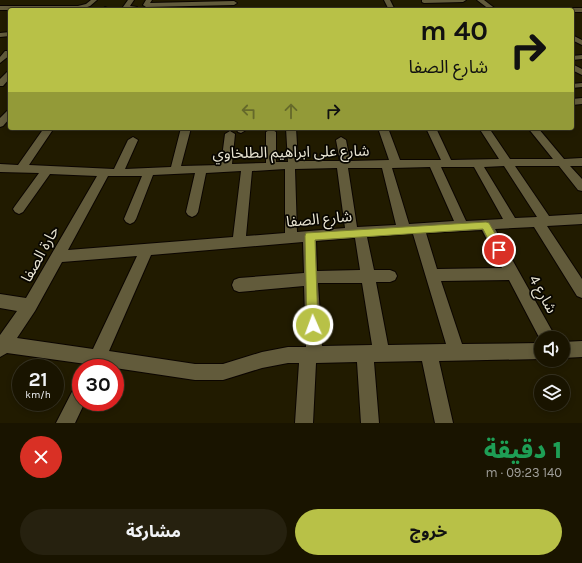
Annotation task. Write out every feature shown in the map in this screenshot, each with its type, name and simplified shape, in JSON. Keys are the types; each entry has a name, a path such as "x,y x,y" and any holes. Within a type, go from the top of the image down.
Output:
{"street":[{"path":"31,7 37,0"},
{"path":"0,8 82,8 94,0"},
{"path":"130,8 126,7 131,0"},
{"path":"149,0 146,5 234,2"},
{"path":"424,1 463,0"},
{"path":"480,0 490,8"},
{"path":"0,61 8,53"},
{"path":"0,84 8,76"},
{"path":"0,124 8,115"},
{"path":"20,170 48,130"},
{"path":"291,130 291,238"},
{"path":"383,130 391,164 411,229 431,275 456,352"},
{"path":"432,130 448,164"},
{"path":"485,130 542,222 577,274 582,291"},
{"path":"535,130 582,187"},
{"path":"175,170 185,132"},
{"path":"271,132 271,166"},
{"path":"226,168 230,134"},
{"name":"حارة الصفا","path":"2,347 30,306 58,256 133,140"},
{"path":"341,140 356,232 368,276 382,354"},
{"name":"شارع على ابراهيم الطلخاوي","path":"0,168 111,173 291,165 582,162"},
{"path":"477,163 512,224"},
{"path":"434,164 463,227"},
{"path":"239,242 247,167"},
{"path":"192,212 201,169"},
{"path":"20,209 46,171"},
{"path":"130,219 149,171"},
{"name":"شارع الصفا","path":"58,256 356,232 582,219"},
{"name":"شارع 4","path":"486,225 544,331"},
{"path":"304,423 311,355 310,236"},
{"path":"98,359 147,250"},
{"path":"431,275 512,274"},
{"path":"239,285 311,278 390,276"},
{"path":"0,300 30,306"},
{"path":"2,347 72,359"},
{"path":"570,350 582,349"},
{"path":"124,366 195,372 223,372 262,360 288,356 534,351"},
{"path":"429,353 444,423"},
{"path":"365,354 370,423"},
{"path":"65,423 72,409"}],"route":[{"path":"313,325 310,236 486,225 499,250"}]}
